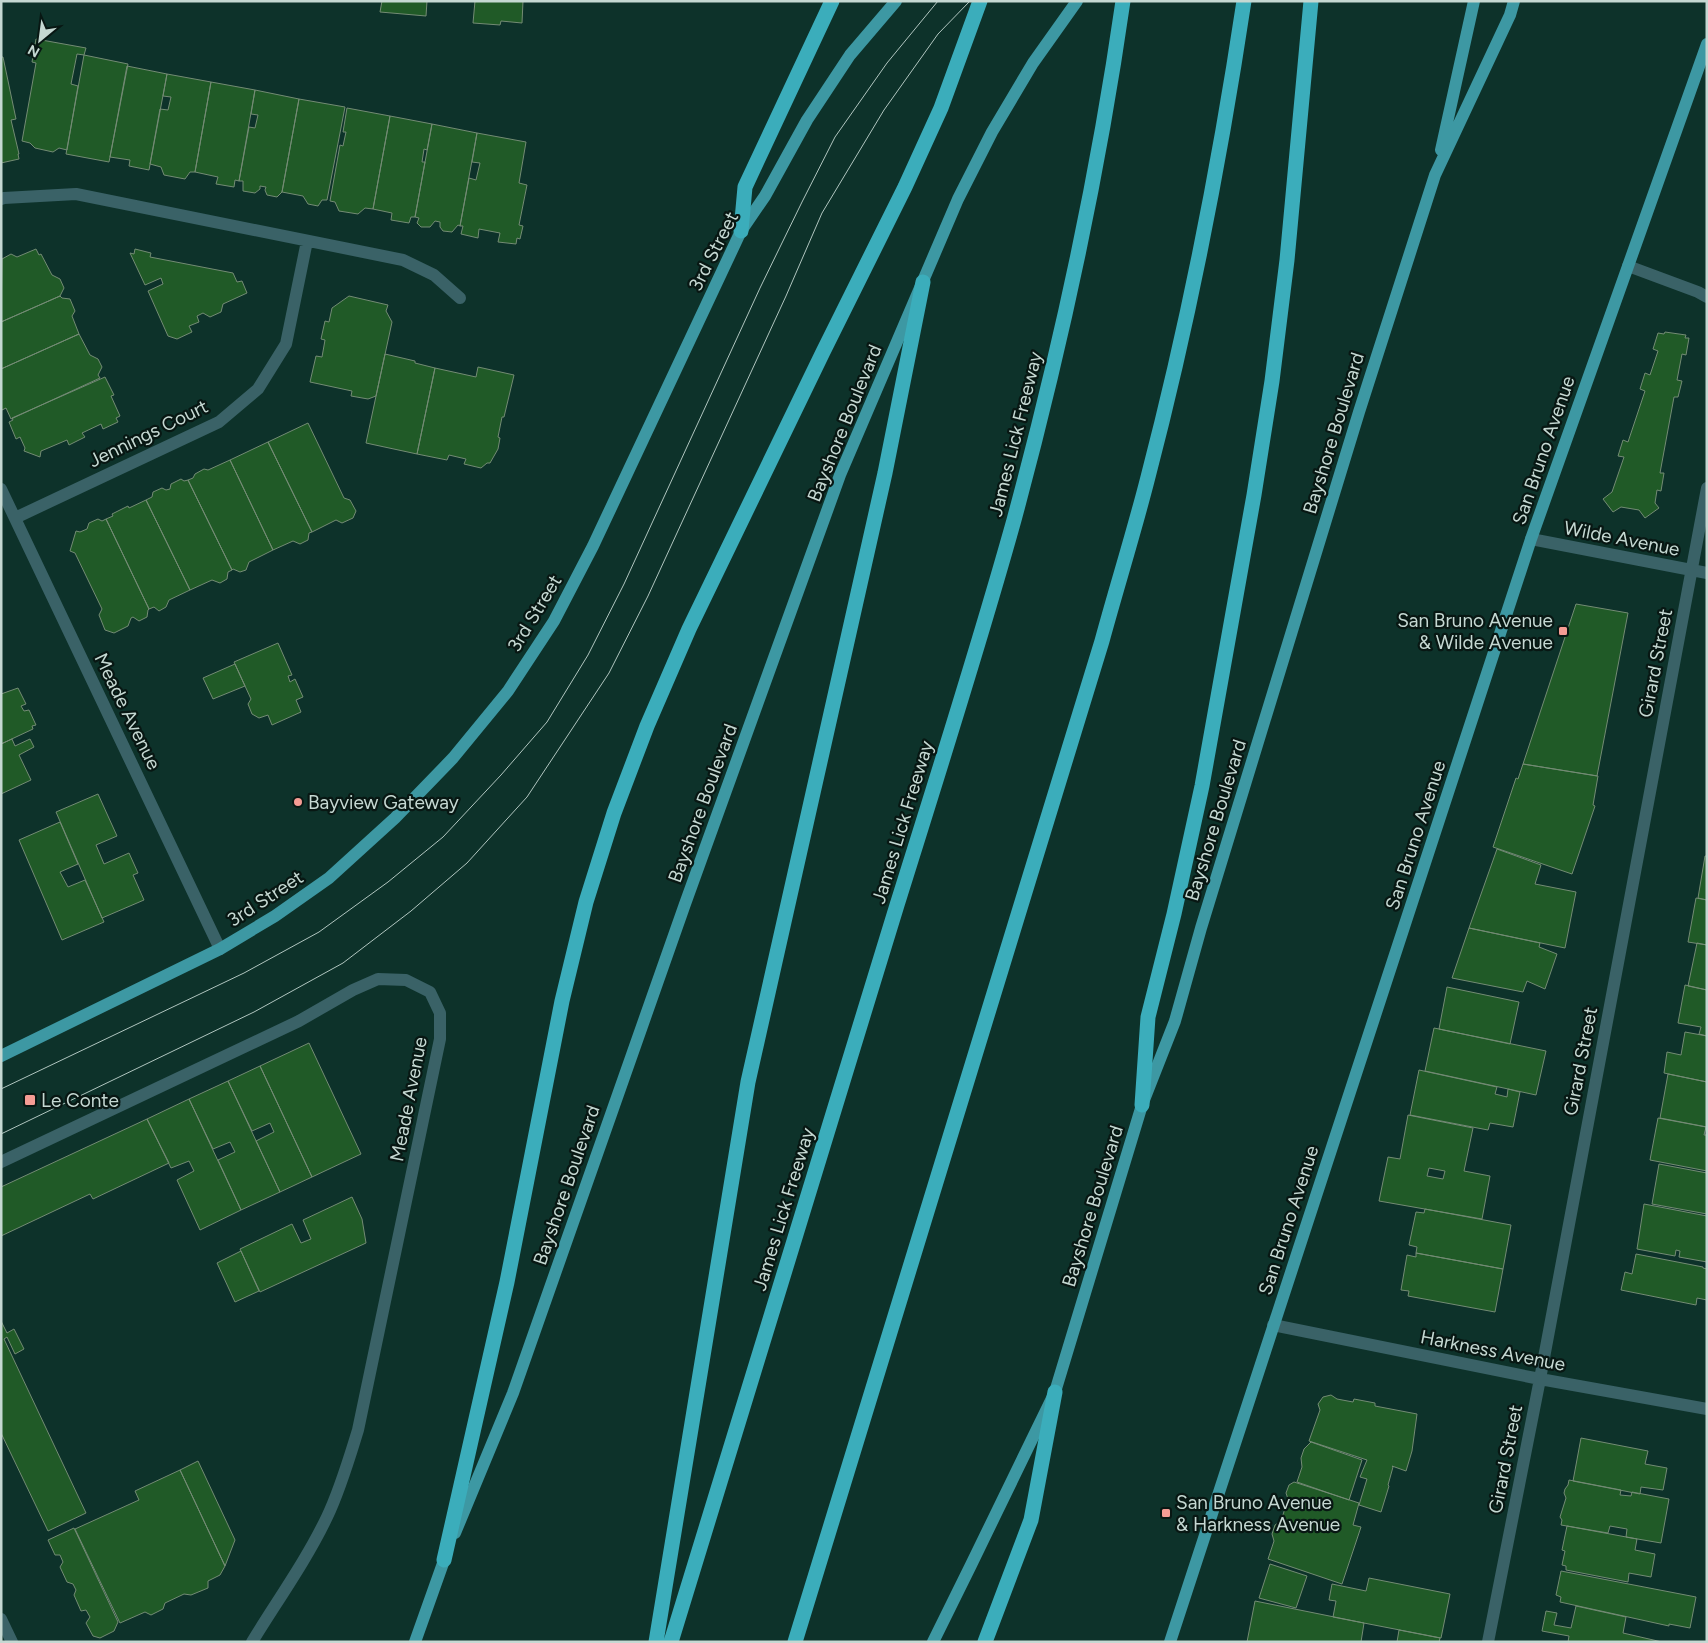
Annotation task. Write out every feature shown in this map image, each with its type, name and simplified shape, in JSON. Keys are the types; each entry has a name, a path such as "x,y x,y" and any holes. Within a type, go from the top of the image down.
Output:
{"highway":[{"path":"741,231 745,187 832,1"},
{"path":"444,1560 507,1282 562,1001 586,902 614,813 646,726 689,629 823,352 906,187 941,108 980,1"},
{"name":"James Lick Freeway","path":"671,1642 1013,524 1074,277 1105,119 1124,1"},
{"path":"796,1642 1096,660 1148,476 1204,235 1244,1"},
{"path":"1142,1105 1148,1017 1174,914 1202,786 1254,494 1270,390 1287,260 1311,1"},
{"path":"656,1642 748,1082 885,473 923,282"},
{"path":"985,1642 1031,1520 1055,1392"}],"main road":[{"name":"3rd Street","path":"1,1056 220,949 275,916 329,878 394,818 453,758 508,691 554,621 593,546 741,231 765,196 807,120 850,55 896,1"},
{"name":"Bayshore Boulevard","path":"415,1642 444,1560 513,1393 685,904 840,475 958,199 992,132 1033,63 1077,1"},
{"path":"1435,175 1474,1"},
{"name":"Bayshore Boulevard","path":"933,1642 1055,1392 1142,1105 1175,1021 1204,918 1358,412 1435,175 1510,15 1514,1"},
{"name":"San Bruno Avenue","path":"1170,1642 1531,539 1707,44"}],"street":[{"path":"1,199 76,194 403,260 434,274 460,298"},
{"name":"Jennings Court","path":"15,518 219,422 258,389 286,344 307,241"},
{"path":"1628,266 1707,297"},
{"name":"Girard Street","path":"1488,1642 1540,1379 1707,488"},
{"name":"Meade Avenue","path":"1,489 220,949"},
{"name":"Wilde Avenue","path":"1531,539 1707,573"},
{"name":"Meade Avenue","path":"1,1162 299,1021 353,990 378,979 406,980 430,992 440,1013 440,1039 358,1430 328,1516 307,1554 252,1642"},
{"name":"Harkness Avenue","path":"1273,1325 1540,1379 1707,1408"},
{"path":"1,1619 12,1642"}],"building":[{"path":"382,1 427,1 426,16 380,12"},
{"path":"475,1 523,1 522,23 501,21 500,25 473,23"},
{"path":"36,39 86,48 84,55 77,54 71,84 78,86 67,150 59,148 53,152 35,148 30,143 22,141 36,63 32,62"},
{"path":"84,55 128,64 109,162 66,154"},
{"path":"1,57 3,57 16,119 11,120 19,159 1,163"},
{"path":"127,66 167,74 149,170 129,166 130,160 110,157"},
{"path":"167,74 211,82 195,172 190,172 185,179 164,175 161,167 150,164 160,109 168,110 171,97 163,96"},
{"path":"211,82 255,90 239,181 235,180 234,187 216,184 218,177 195,172"},
{"path":"255,90 299,99 282,192 277,197 267,195 266,187 260,186 260,189 255,193 243,191 243,181 239,181 249,127 255,128 258,115 251,114"},
{"path":"299,99 345,107 327,200 322,200 318,206 308,204 303,196 282,192"},
{"path":"347,108 390,116 373,209 365,208 358,214 339,211 335,202 330,201 340,145 343,146 346,132 343,132"},
{"path":"390,116 432,124 427,150 424,149 422,162 425,162 415,217 411,217 409,223 391,220 392,213 373,209"},
{"path":"432,124 477,133 460,226 458,225 452,232 443,231 440,227 440,222 435,221 430,227 421,227 417,223 419,218 415,217"},
{"path":"477,133 526,142 519,183 527,185 519,225 523,226 520,239 517,238 516,244 498,242 500,233 479,229 478,238 461,234 463,226 460,226 469,178 476,180 480,163 472,162"},
{"path":"36,249 39,255 41,254 52,275 60,279 64,288 60,296 1,322 2,259 11,254 17,257"},
{"path":"135,249 151,253 150,257 233,273 237,282 242,281 247,293 223,304 221,312 210,317 203,313 197,316 199,322 189,326 192,332 177,339 168,336 148,291 163,284 161,278 145,285 130,253 134,254"},
{"path":"60,296 70,299 75,311 72,316 79,334 1,369 1,322"},
{"path":"349,296 388,305 386,311 392,322 376,396 368,399 351,396 352,391 310,382 316,356 322,357 325,340 321,339 325,321 329,322 332,308"},
{"path":"1665,332 1686,335 1685,338 1689,338 1686,355 1682,354 1677,380 1682,381 1678,397 1674,397 1660,473 1664,473 1661,491 1657,490 1655,503 1659,508 1645,518 1639,510 1621,507 1613,512 1603,499 1612,492 1624,457 1618,456 1623,440 1628,442 1645,391 1640,389 1645,373 1650,375 1658,351 1653,349 1658,333 1664,334"},
{"path":"79,334 90,355 98,359 102,367 98,375 100,378 11,419 6,408 2,410 1,408 1,369"},
{"path":"385,354 435,368 417,454 366,443"},
{"path":"478,367 514,375 504,417 502,417 498,449 490,463 481,468 464,464 466,459 449,455 447,460 417,454 435,368 476,377"},
{"path":"105,377 114,395 111,396 120,416 116,418 118,422 103,429 101,424 82,433 85,437 69,445 67,440 41,451 40,457 24,451 25,448 20,437 16,439 9,422 13,420 12,418"},
{"path":"308,423 344,498 350,500 356,511 353,518 342,523 336,520 312,532 268,442"},
{"path":"268,442 312,532 309,533 308,540 300,544 293,541 273,550 230,460"},
{"path":"230,460 273,550 249,562 246,570 240,572 232,570 188,480 204,469 208,470"},
{"path":"181,479 184,481 188,480 232,570 228,572 227,579 220,583 212,580 190,590 146,500 152,497 153,492 162,488 170,489 171,484"},
{"path":"146,500 190,590 169,600 166,607 159,611 154,607 149,609 106,519 128,506 129,508"},
{"path":"98,519 102,521 106,519 149,609 147,617 139,621 133,617 128,626 114,633 105,630 99,615 102,609 75,553 70,551 76,531 80,532 87,529 89,523"},
{"path":"1576,604 1628,613 1597,776 1523,764"},
{"path":"278,643 292,675 288,676 290,682 295,679 303,697 296,700 301,712 272,725 268,715 259,718 252,714 248,704 251,699 234,662"},
{"path":"235,664 245,686 213,699 203,678"},
{"path":"18,688 26,704 21,706 24,711 29,710 36,725 32,726 33,729 1,744 1,694"},
{"path":"12,739 15,746 30,739 34,747 19,755 31,780 1,794 1,744"},
{"path":"1523,764 1598,776 1593,805 1595,806 1572,874 1493,847 1516,778 1518,779"},
{"path":"98,794 117,836 96,845 104,864 129,853 138,873 133,875 144,900 102,918 56,812"},
{"path":"60,822 78,864 60,872 68,887 85,880 104,922 62,940 19,840"},
{"path":"1497,849 1541,865 1535,884 1576,892 1565,948 1469,928"},
{"path":"1705,856 1707,856 1707,900 1698,898"},
{"path":"1696,898 1707,900 1707,945 1688,942"},
{"path":"1469,928 1540,943 1539,947 1557,954 1545,989 1527,981 1523,992 1452,978"},
{"path":"1697,943 1707,945 1707,990 1688,986"},
{"path":"1685,985 1707,990 1707,1036 1699,1034 1701,1027 1678,1023"},
{"path":"1447,987 1519,1002 1510,1044 1439,1029"},
{"path":"1434,1028 1546,1051 1536,1095 1425,1071"},
{"path":"1685,1032 1707,1036 1707,1082 1664,1073 1667,1052 1681,1055"},
{"path":"309,1043 361,1154 312,1177 260,1066"},
{"path":"260,1066 312,1177 280,1192 256,1141 274,1132 270,1123 252,1131 228,1081"},
{"path":"1419,1070 1497,1087 1495,1094 1507,1097 1508,1089 1520,1092 1513,1127 1490,1123 1488,1130 1410,1115"},
{"path":"1668,1074 1707,1082 1707,1127 1660,1118"},
{"path":"228,1081 280,1192 241,1210 218,1160 235,1152 230,1142 213,1149 189,1099"},
{"path":"189,1099 241,1210 200,1230 177,1180 194,1171 189,1161 171,1168 147,1119"},
{"path":"1408,1115 1473,1128 1464,1171 1490,1176 1482,1219 1379,1201 1388,1157 1400,1159","holes":["1429,1168 1445,1171 1443,1179 1427,1176"]},
{"path":"1658,1118 1706,1127 1704,1135 1707,1135 1707,1171 1650,1160"},
{"path":"147,1119 169,1163 93,1199 90,1194 1,1236 1,1187"},
{"path":"1659,1164 1707,1173 1707,1214 1652,1204"},
{"path":"352,1197 362,1219 366,1243 260,1292 240,1249 292,1224 301,1243 311,1239 303,1220"},
{"path":"1644,1204 1707,1216 1707,1262 1679,1257 1680,1251 1676,1250 1675,1256 1637,1249"},
{"path":"1425,1209 1511,1225 1503,1269 1416,1253 1417,1247 1409,1245 1416,1212 1424,1213"},
{"path":"241,1251 259,1291 235,1302 217,1263"},
{"path":"1416,1253 1503,1269 1495,1312 1408,1296 1409,1291 1401,1290 1407,1255 1416,1257"},
{"path":"1636,1254 1707,1269 1707,1300 1697,1298 1696,1305 1621,1290 1625,1272 1632,1274"},
{"path":"1,1321 7,1333 14,1329 24,1349 15,1354 7,1337 4,1339 86,1513 48,1531 1,1433"},
{"path":"1331,1395 1337,1399 1353,1402 1354,1399 1375,1403 1375,1406 1417,1414 1412,1451 1406,1471 1392,1466 1389,1486 1381,1512 1359,1505 1367,1479 1360,1477 1367,1460 1309,1441 1320,1410 1318,1404 1323,1397"},
{"path":"1581,1438 1648,1451 1645,1464 1667,1468 1663,1490 1641,1487 1640,1494 1573,1481"},
{"path":"1311,1442 1362,1460 1349,1500 1297,1482 1302,1467 1301,1458 1304,1449"},
{"path":"198,1461 235,1540 225,1566 180,1470"},
{"path":"180,1470 225,1566 220,1575 208,1581 208,1588 191,1595 184,1594 165,1603 163,1609 151,1615 145,1612 120,1623 75,1529 139,1500 135,1491"},
{"path":"1569,1480 1621,1490 1620,1495 1631,1496 1632,1492 1669,1499 1661,1543 1626,1537 1627,1529 1610,1526 1608,1533 1561,1525 1562,1520 1560,1517 1566,1498 1564,1493"},
{"path":"1294,1482 1359,1503 1353,1525 1361,1527 1342,1584 1268,1559 1274,1541 1272,1534 1275,1525 1281,1521 1288,1499 1286,1493 1289,1485"},
{"path":"1567,1526 1637,1539 1635,1550 1655,1554 1651,1577 1629,1573 1628,1582 1566,1570 1566,1566 1562,1565 1565,1551 1562,1550"},
{"path":"74,1528 118,1622 114,1631 100,1638 93,1636 86,1623 90,1617 86,1610 81,1611 74,1595 76,1590 73,1584 67,1582 60,1567 63,1562 60,1555 55,1555 48,1540"},
{"path":"1270,1564 1307,1576 1296,1608 1259,1598"},
{"path":"1561,1571 1696,1597 1690,1628 1669,1624 1669,1626 1560,1602 1561,1597 1556,1595"},
{"path":"1369,1578 1450,1594 1441,1638 1333,1617 1336,1601 1329,1600 1332,1584 1366,1591"},
{"path":"1255,1601 1364,1623 1361,1642 1247,1642"},
{"path":"1576,1606 1626,1617 1623,1633 1662,1642 1568,1642 1569,1636 1542,1631 1546,1611 1557,1613 1554,1625 1571,1628"},
{"path":"1399,1630 1440,1638 1439,1642 1397,1642"}],"tram line":[{"path":"1,1089 244,973 319,932 388,882 443,837 547,722 588,655 624,584 760,288 835,137 887,63 938,1"},
{"path":"1,1134 254,1012 343,963 411,911 467,863 527,797 609,673 648,596 786,296 822,213 884,110 938,34 970,1"}],"place":[{"name":"San Bruno Avenue & Wilde Avenue","path":"1563,631"},
{"name":"Bayview Gateway","path":"298,802"},
{"name":"Le Conte","path":"30,1100"},
{"name":"San Bruno Avenue & Harkness Avenue","path":"1166,1513"}]}
